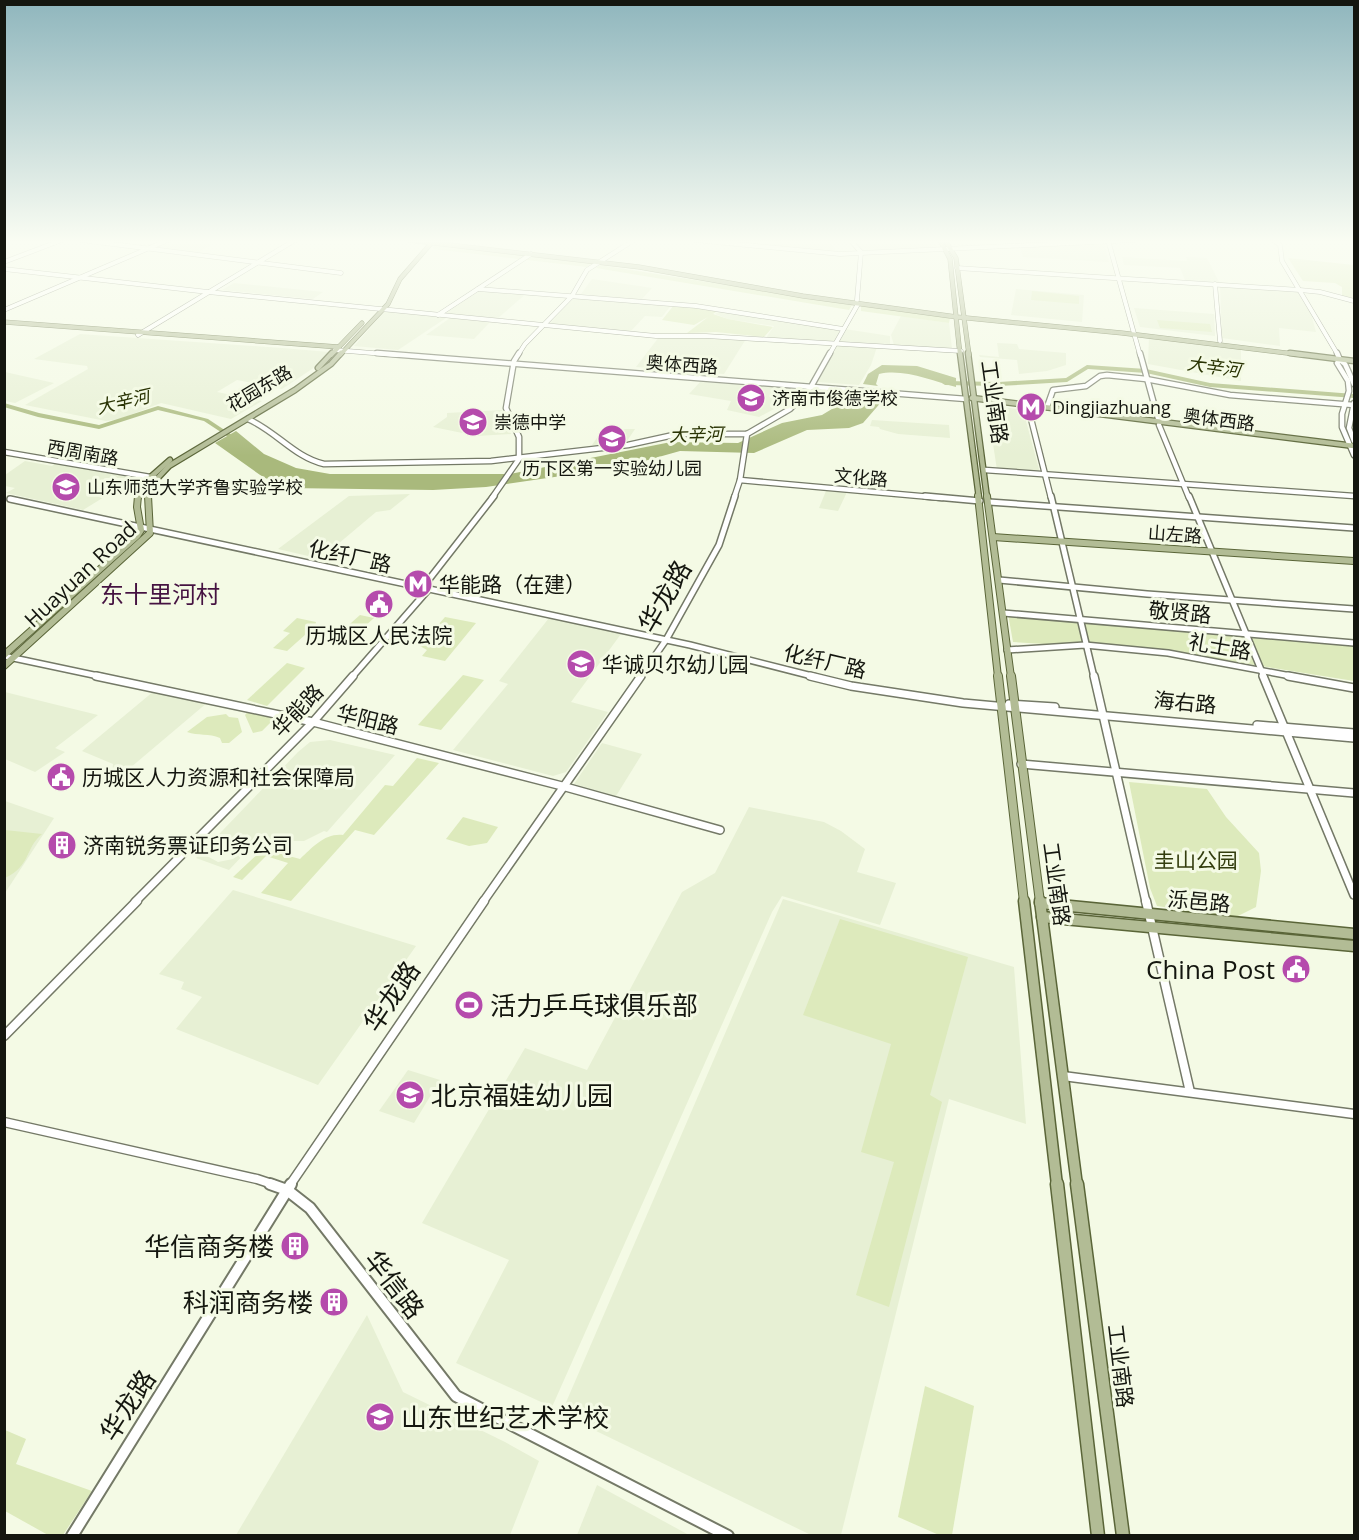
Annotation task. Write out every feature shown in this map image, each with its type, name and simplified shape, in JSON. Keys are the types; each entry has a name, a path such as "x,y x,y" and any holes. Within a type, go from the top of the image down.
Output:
{"main road":[{"name":"花园东路","path":"140,527 135,503 138,490 147,478 162,465 230,426 321,367 375,312"},
{"name":"花园东路","path":"230,426 248,419 314,378 345,349 376,312"},
{"path":"933,312 1220,341 1339,358"},
{"name":"工业南路","path":"957,312 1098,1536"},
{"name":"工业南路","path":"962,312 976,399 1021,764 1124,1536"},
{"name":"奥体西路","path":"4,324 337,349"},
{"path":"1133,332 1354,359"},
{"name":"奥体西路","path":"965,398 1353,449"},
{"name":"奥体西路","path":"976,399 1159,423"},
{"name":"花园东路","path":"156,478 169,466 208,439"},
{"path":"150,530 147,501 156,478"},
{"name":"Huayuan Road","path":"4,656 137,536 141,530 140,527"},
{"name":"Huayuan Road","path":"4,666 130,552 150,533 150,530"},
{"name":"山左路","path":"994,539 1354,566"},
{"name":"山左路","path":"1212,554 1354,561"},
{"name":"泺邑路","path":"1040,903 1354,934"},
{"name":"泺邑路","path":"1042,917 1150,925 1354,946"}],"street":[{"path":"140,334 176,312"},
{"path":"407,312 656,336 706,336 961,351"},
{"path":"438,315 443,312"},
{"path":"519,459 519,437 506,408 506,394 514,363 525,344 556,312"},
{"path":"732,312 843,330"},
{"path":"248,419 258,422 306,460 314,463 491,461 632,444 678,434 747,434 759,424 798,403 812,386 852,312"},
{"path":"1128,312 1159,423 1354,895"},
{"path":"1217,312 1220,341"},
{"path":"1313,312 1339,358 1345,364 1354,384"},
{"name":"奥体西路","path":"337,349 965,398"},
{"path":"1339,358 1337,363 1347,381 1348,400 1342,414 1342,427 1353,449"},
{"path":"1047,407 1053,390 1086,386 1100,376 1107,375 1146,377 1230,395 1348,400 1354,404 1349,428 1354,441"},
{"path":"1028,407 1063,544 1078,619 1190,1092"},
{"name":"华龙路","path":"72,1536 287,1190 562,786 666,640 719,545 740,480 747,434"},
{"name":"西周南路","path":"4,452 156,478"},
{"name":"华能路","path":"4,1036 313,722 428,590 427,582 512,473 519,459"},
{"path":"985,470 1354,496"},
{"name":"文化路","path":"740,480 980,501"},
{"name":"化纤厂路","path":"10,499 666,640 851,686 926,698 1001,706 1014,705"},
{"path":"989,502 1354,528"},
{"path":"999,580 1354,609"},
{"name":"敬贤路","path":"1003,613 1354,643"},
{"name":"礼士路","path":"1007,650 1085,645 1168,653 1354,688"},
{"name":"华阳路","path":"4,656 313,722 562,786 720,830"},
{"name":"海右路","path":"1014,705 1354,733"},
{"name":"海右路","path":"1285,729 1354,738"},
{"path":"1021,764 1354,793"},
{"path":"1063,1076 1354,1114"},
{"name":"华信路","path":"4,1122 258,1179 287,1190 310,1208 456,1396 728,1536"}],"shaded area":[{"path":"384,312 446,318 398,350 354,346"},
{"path":"444,312 505,312 497,319 442,313"},
{"path":"561,312 666,312 662,317 645,316 630,332 548,325"},
{"path":"733,312 890,336 890,344 766,338 774,326 728,319 715,314"},
{"path":"1012,312 1083,312 1082,322 1011,315"},
{"path":"1135,312 1214,314 1215,336 1140,327"},
{"path":"1221,312 1310,312 1316,332 1279,328 1280,346 1222,338"},
{"path":"901,316 949,323 952,348 894,345 891,335"},
{"path":"450,318 490,322 474,339 426,335"},
{"path":"80,334 329,352 312,369 282,389 237,380 217,392 262,401 231,419 161,403 120,419 106,421 25,405 88,369 87,366 34,359"},
{"path":"659,337 746,339 724,374 636,367"},
{"path":"1149,337 1241,349 1241,381 1148,364"},
{"path":"997,343 1017,344 1019,349 1066,353 1066,365 1047,371 1019,374 1017,360 980,357 979,355 999,357"},
{"path":"837,345 877,347 871,365 859,385 818,382"},
{"path":"882,365 917,366 956,378 956,387 898,373 879,374 876,384 878,386 863,384 868,374"},
{"path":"5,372 54,383 15,403 5,401"},
{"name":"济南市俊德学校","path":"700,382 796,388 789,401 759,417 727,410 731,401 689,394"},
{"path":"860,392 884,394 883,400 863,423 849,428 807,430 754,453 680,451 623,467 486,487 433,490 288,488 263,477 215,443 236,431 264,454 296,468 330,474 510,474 671,442 738,443 782,423 822,415"},
{"path":"987,404 1023,410 1040,473 997,470"},
{"name":"崇德中学","path":"502,410 511,434 477,436 433,427 447,417 447,413"},
{"path":"872,420 949,425 950,438 898,434 870,426"},
{"name":"历下区第一实验幼儿园","path":"625,429 635,429 625,444 592,445 601,432 609,434"},
{"name":"山东师范大学齐鲁实验学校","path":"25,461 52,466 56,463 135,478 83,510 6,493 15,488 5,486 5,475"},
{"path":"826,491 847,492 838,511 819,508"},
{"path":"410,494 390,510 376,512 332,549 323,548 308,556 278,549 349,496"},
{"path":"549,618 621,634 571,702 608,712 566,772 553,776 453,750 508,684 499,681"},
{"path":"154,691 208,702 111,784 113,764 82,751"},
{"path":"5,692 98,715 55,748 65,752 35,772 5,759"},
{"path":"330,740 395,755 327,832 324,831 304,841 278,841 260,837 229,870 196,858 298,752 310,742","holes":["221,841 234,843 240,850 233,859 218,862 207,856 208,849"]},
{"path":"602,743 642,754 616,796 574,784"},
{"path":"5,801 54,818 5,893"},
{"path":"749,807 824,822 841,831 865,849 857,872 896,883 880,925 782,896 772,912 552,1407 456,1363 509,1260 422,1223 525,1048 587,1070 682,892 715,873"},
{"path":"233,890 416,946 318,1085 176,1029 202,997 181,989 184,982 159,974"},
{"path":"783,899 1014,967 1026,1124 949,1099 841,1535 811,1535 561,1414"},
{"name":"北京福娃幼儿园","path":"408,1070 440,1080 414,1123 379,1111"},
{"name":"山东世纪艺术学校","path":"367,1315 403,1392 539,1461 510,1535 236,1535"},
{"path":"597,1485 689,1535 577,1535"}],"green space":[{"path":"669,312 716,312 713,314 728,319 773,327 764,337 716,332 687,333 708,317 694,325 662,320"},
{"path":"867,312 908,312 950,318 949,323"},
{"path":"1157,320 1210,324 1212,332 1160,328"},
{"path":"1008,614 1354,646 1354,681 1173,652 1013,642"},
{"path":"360,615 374,618 347,642 333,639"},
{"path":"445,617 476,623 445,661 422,656 427,650 420,646"},
{"path":"297,618 316,622 315,626 287,651 273,648 290,633 283,631"},
{"path":"287,663 305,668 267,706 247,700"},
{"path":"463,675 484,680 441,730 418,725"},
{"path":"249,710 291,719 286,724 272,721 262,731 253,733 245,715"},
{"path":"226,714 229,717 238,718 242,732 229,743 222,743 216,736 187,732 207,717"},
{"path":"417,758 439,763 374,835 355,830 291,901 261,893 288,863 266,856 242,880 233,877 263,849 300,859 325,839 343,835 385,785 393,786"},
{"name":"圭山公园","path":"1129,782 1207,789 1226,817 1259,853 1261,871 1256,907 1234,918 1157,906 1150,888"},
{"path":"463,817 498,827 487,843 469,846 446,839"},
{"path":"5,830 42,834 19,868 5,878"},
{"path":"840,919 968,957 930,1095 942,1102 889,1307 856,1295 894,1162 861,1152 891,1044 803,1015"},
{"path":"925,1386 974,1406 952,1535 939,1535 898,1517"},
{"path":"5,1430 26,1439 16,1464 92,1491 63,1535 48,1535 5,1511"}],"waterway":[{"name":"大辛河","path":"945,383 999,384 1067,380 1087,367 1146,371 1210,385 1354,396"},
{"name":"大辛河","path":"4,405 38,415 99,427 158,408 206,420 238,441"}],"place":[{"name":"济南市俊德学校","path":"751,398"},
{"name":"Dingjiazhuang","path":"1031,407"},
{"name":"崇德中学","path":"473,422"},
{"name":"历下区第一实验幼儿园","path":"612,439"},
{"name":"山东师范大学齐鲁实验学校","path":"66,487"},
{"name":"华能路（在建）","path":"418,584"},
{"name":"历城区人民法院","path":"379,604"},
{"name":"华诚贝尔幼儿园","path":"581,664"},
{"name":"历城区人力资源和社会保障局","path":"61,777"},
{"name":"济南锐务票证印务公司","path":"62,845"},
{"name":"China Post","path":"1296,969"},
{"name":"活力乒乓球俱乐部","path":"469,1005"},
{"name":"北京福娃幼儿园","path":"410,1095"},
{"name":"华信商务楼","path":"295,1246"},
{"name":"科润商务楼","path":"334,1302"},
{"name":"山东世纪艺术学校","path":"380,1417"}],"district":[{"name":"东十里河村","path":"160,593"}]}
